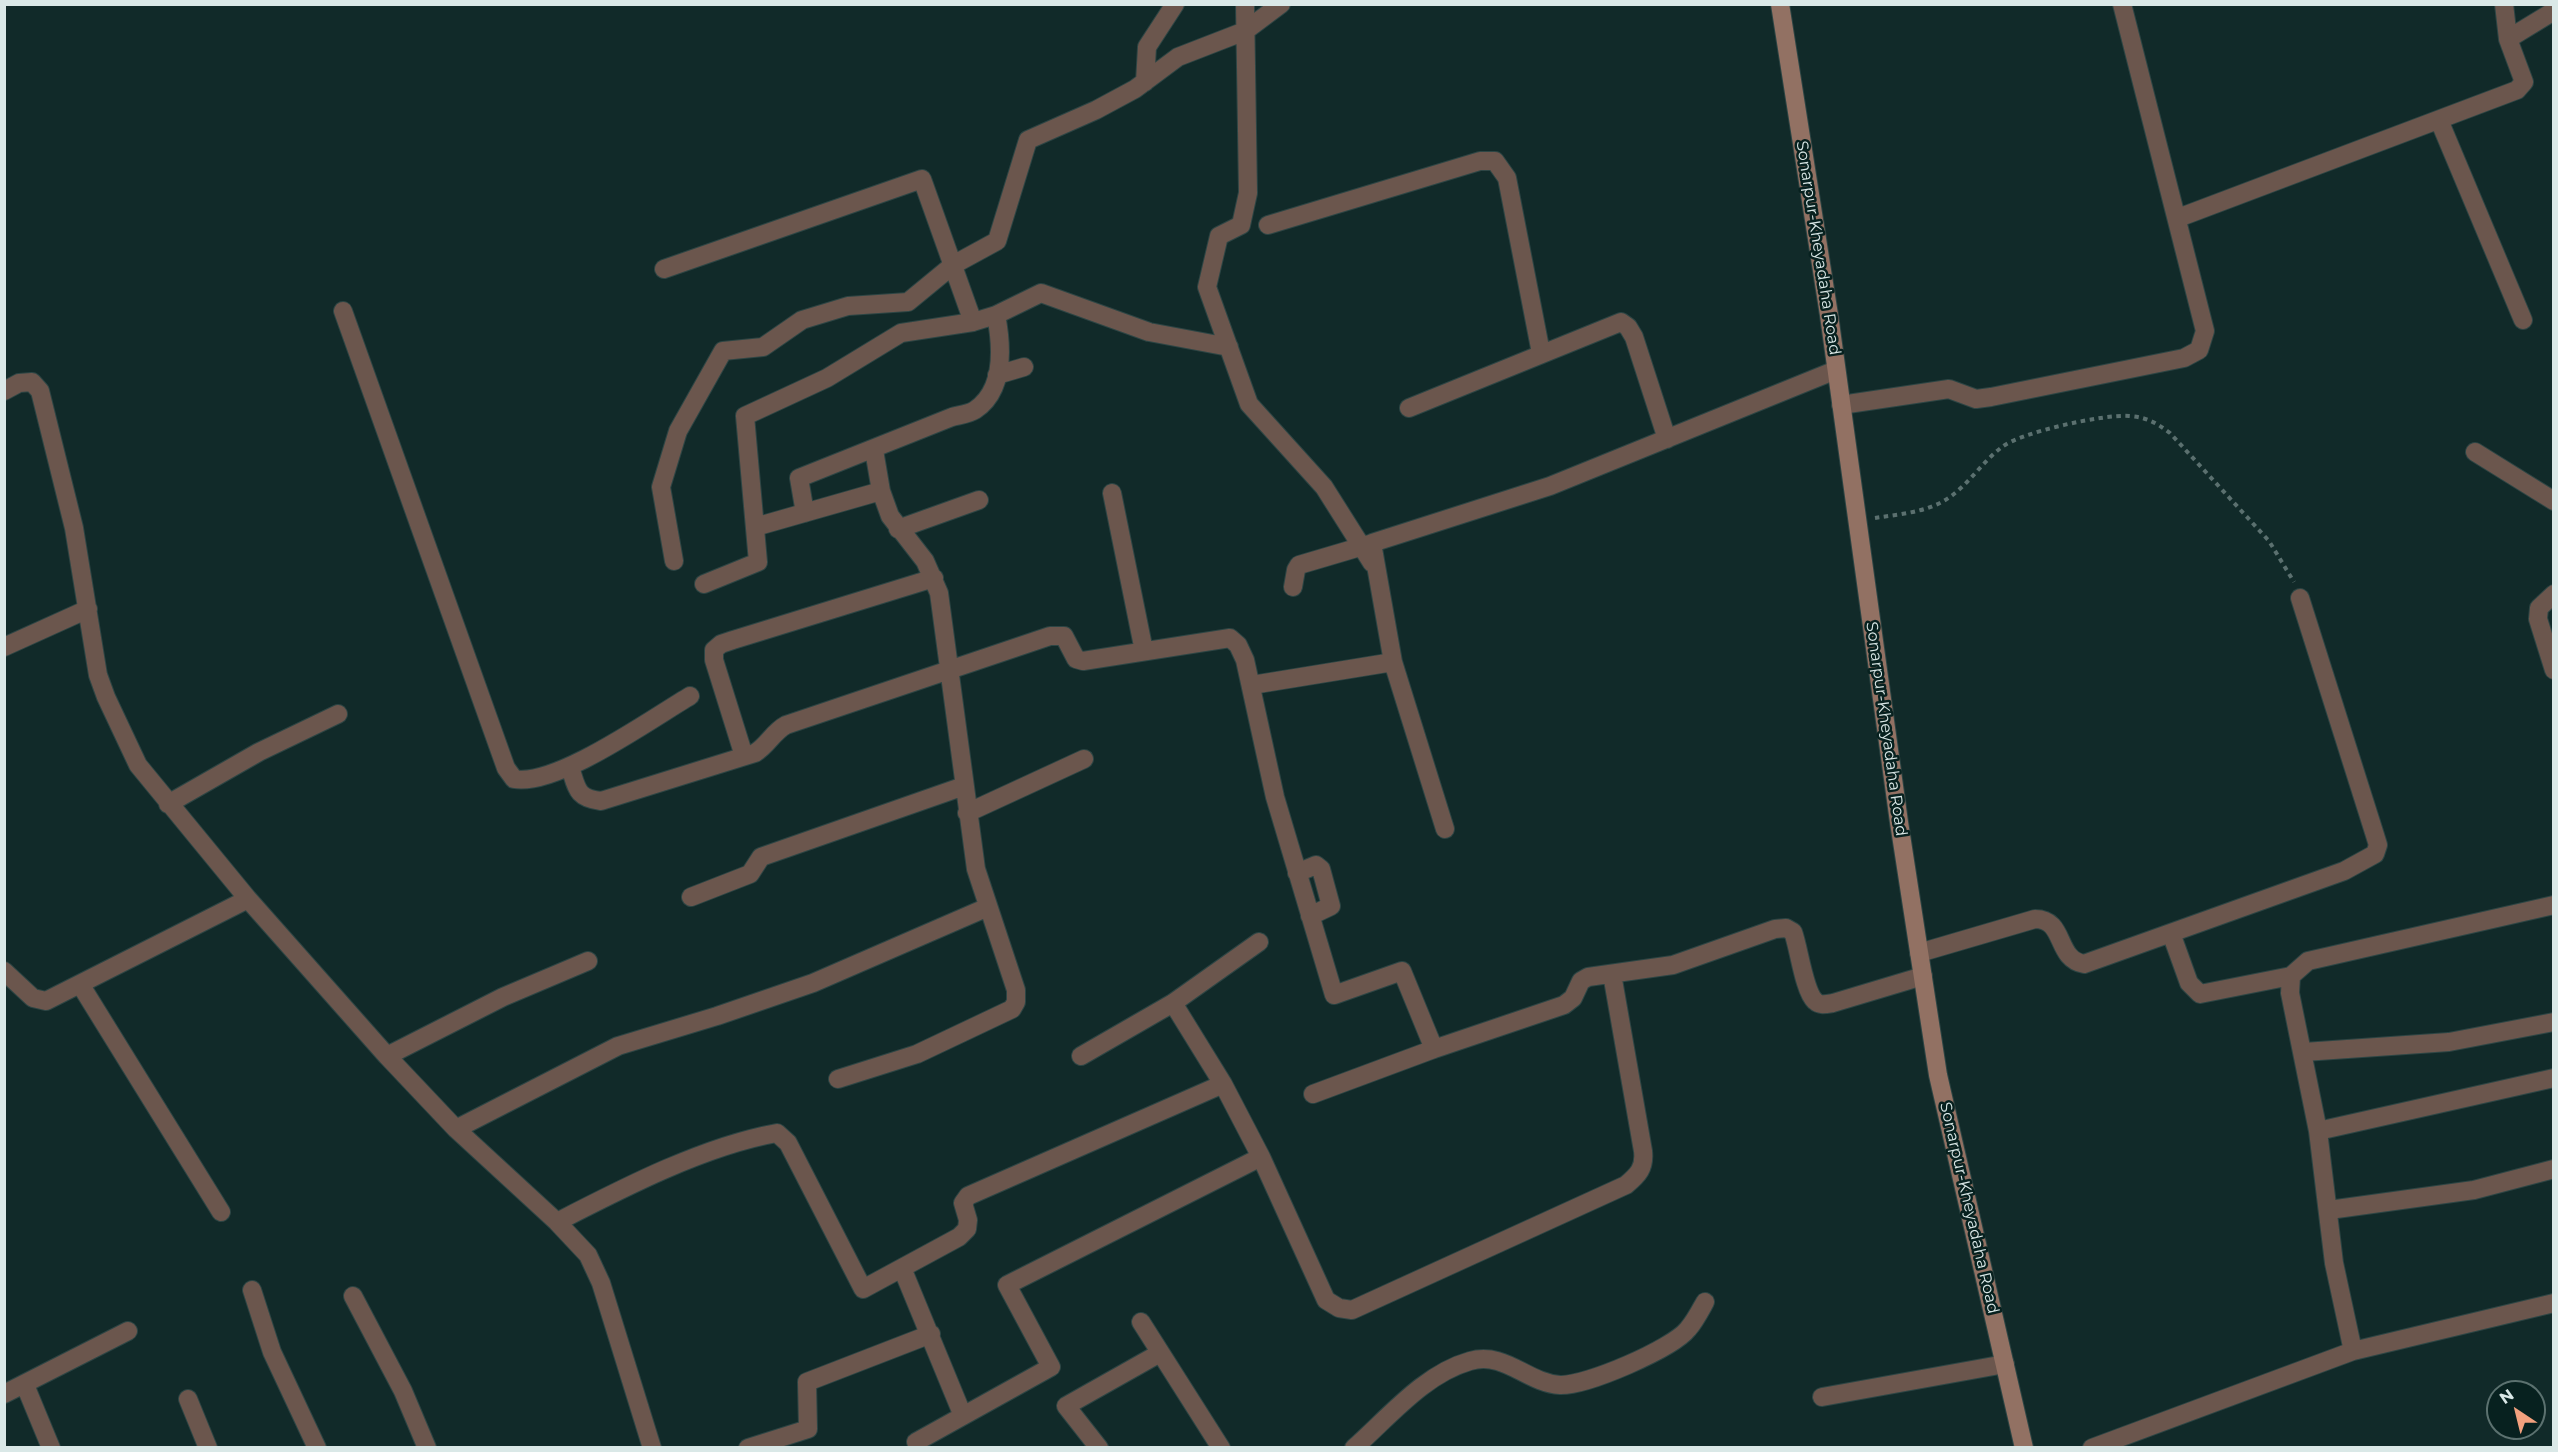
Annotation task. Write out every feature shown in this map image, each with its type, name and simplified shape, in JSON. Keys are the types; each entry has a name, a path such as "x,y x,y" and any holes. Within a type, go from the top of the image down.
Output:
{"main road":[{"name":"Sonarpur-Kheyadaha Road","path":"1783,6 1938,1076 2024,1448"}],"street":[{"path":"1145,81 1147,47 1175,4"},
{"path":"1245,4 1248,193 1241,225 1219,236 1207,287 1249,405 1324,487 1367,545 1376,570 1393,662 1445,829"},
{"path":"674,561 661,487 678,431 723,351 764,347 802,320 848,306 908,302 953,265 997,241 1028,140 1095,110 1145,81 1178,57 1245,31 1281,4"},
{"path":"1841,405 1949,388 1976,399 1991,397 2184,358 2199,350 2205,331 2122,4"},
{"path":"2178,218 2507,95 2524,82 2508,39 2504,4"},
{"path":"2508,39 2553,11"},
{"path":"2439,120 2523,320"},
{"path":"1269,225 1480,161 1495,161 1507,178 1541,353"},
{"path":"664,269 922,179 973,322"},
{"path":"704,585 758,562 745,416 827,378 901,333 973,322 996,315 1041,293 1149,332 1229,347"},
{"path":"343,311 506,768 514,779 526,781 570,767 690,696"},
{"path":"805,513 799,478 952,417 974,411 996,388 1001,338 996,315"},
{"path":"1409,408 1621,322 1628,327 1634,337 1667,440"},
{"path":"997,375 1024,367"},
{"path":"1293,587 1299,565 1540,490 1836,370"},
{"path":"4,391 19,383 32,382 40,391 74,528 98,675 106,698 138,765 248,899 387,1056 456,1129 557,1222 588,1255 601,1283 652,1448"},
{"path":"838,1079 917,1054 1012,1009 1016,1002 1016,990 976,869 939,593 934,578 916,548 898,529 881,491 874,450"},
{"path":"2475,452 2553,501"},
{"path":"755,527 881,491"},
{"path":"1112,493 1144,651"},
{"path":"898,529 979,500"},
{"path":"744,756 714,660 714,650 733,639 934,578"},
{"path":"2553,594 2539,608 2538,619 2553,670"},
{"path":"1919,952 2035,919 2046,919 2055,926 2067,956 2073,962 2084,964 2344,871 2375,854 2378,845 2300,598"},
{"path":"4,647 88,609"},
{"path":"570,767 579,793 586,799 601,801 744,756 764,747 774,733 786,725 1058,634 1065,636 1076,659 1083,662 1230,638 1239,645 1252,685 1275,797 1334,995 1402,971 1434,1048"},
{"path":"1252,685 1393,662"},
{"path":"168,804 259,752 338,714"},
{"path":"967,813 1084,759"},
{"path":"691,897 750,874 761,857 964,786"},
{"path":"4,971 33,998 46,1001 248,899"},
{"path":"2171,933 2189,983 2200,994 2291,976 2308,961 2553,905"},
{"path":"456,1129 618,1046 813,983 988,907"},
{"path":"1314,1094 1434,1048 1551,1011 1573,998 1581,981 1673,965 1775,929 1786,928 1793,932 1813,1000 1820,1004 1833,1003 1923,976"},
{"path":"1081,1056 1173,1003 1259,942"},
{"path":"387,1056 503,998 588,961"},
{"path":"1173,1003 1223,1084 1261,1157 1326,1300 1339,1308 1352,1310 1626,1185 1639,1173 1644,1162 1612,974"},
{"path":"2291,976 2290,993 2304,1052 2318,1131 2334,1263 2353,1351"},
{"path":"80,984 220,1212"},
{"path":"2304,1052 2449,1042 2553,1022"},
{"path":"2318,1131 2553,1078"},
{"path":"557,1222 641,1179 756,1137 777,1133 788,1143 863,1289 959,1237 968,1229 963,1203 968,1196 1223,1084"},
{"path":"916,1442 1052,1367 1006,1285 1261,1157"},
{"path":"2329,1210 2474,1190 2553,1169"},
{"path":"902,1268 963,1416"},
{"path":"252,1290 272,1352 317,1448"},
{"path":"353,1296 403,1391 427,1448"},
{"path":"1354,1448 1442,1371 1472,1360 1503,1360 1528,1376 1561,1385 1608,1373 1651,1354 1687,1330 1705,1302"},
{"path":"2091,1448 2353,1351 2553,1303"},
{"path":"1141,1322 1221,1448"},
{"path":"4,1394 128,1331"},
{"path":"748,1448 808,1429 807,1382 931,1334"},
{"path":"1099,1448 1066,1406 1160,1353"},
{"path":"1822,1397 2005,1364"},
{"path":"25,1385 51,1448"},
{"path":"188,1400 208,1448"}],"path":[{"path":"1857,522 1934,506 1959,491 1991,456 2019,437 2110,416 2130,416 2153,421 2170,433 2269,541 2285,566 2300,598"}]}
